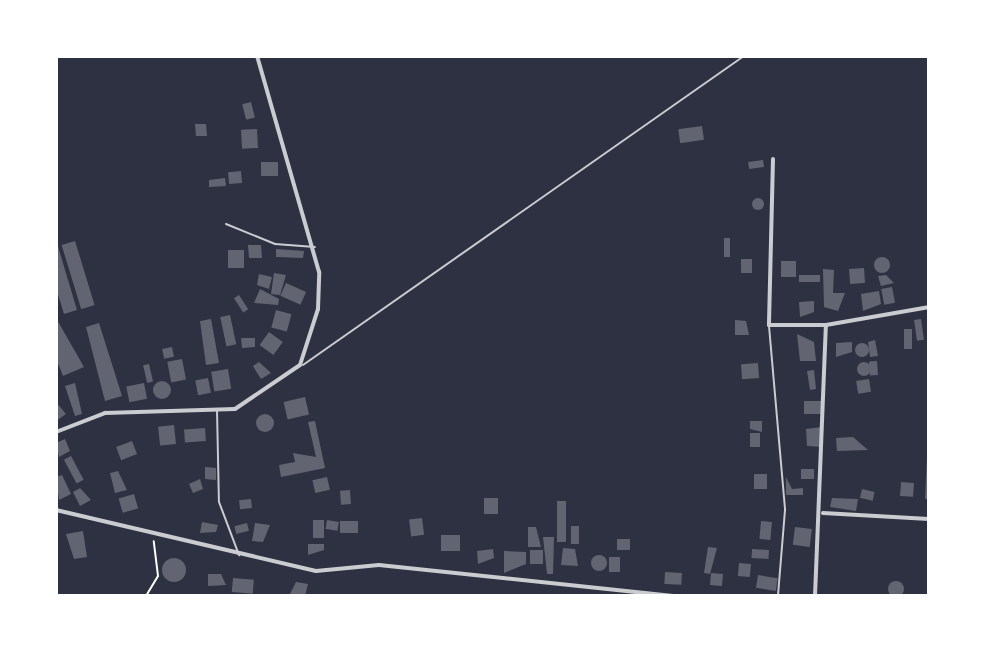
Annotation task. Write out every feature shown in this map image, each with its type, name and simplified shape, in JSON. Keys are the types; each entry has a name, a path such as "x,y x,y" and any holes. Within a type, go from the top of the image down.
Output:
{"street":[{"path":"56,432 105,413 217,410 253,401 300,365 318,309 315,247 257,56"},
{"path":"773,159 769,325 826,325 929,307"},
{"path":"815,596 823,513 826,325"},
{"path":"56,510 316,571 379,565 673,596"},
{"path":"823,513 929,519"}],"lane":[{"path":"300,365 744,56"},
{"path":"226,224 275,244 315,247"},
{"path":"769,325 785,510 778,596"},
{"path":"217,410 219,502 239,555"}],"path":[{"path":"146,596 159,563 151,533"}],"building":[{"path":"251,102 255,118 246,120 242,104"},
{"path":"195,124 206,124 207,136 196,136"},
{"path":"702,126 704,140 680,143 678,129"},
{"path":"257,129 258,148 242,149 241,130"},
{"path":"763,160 764,167 749,169 748,162"},
{"path":"261,162 278,162 278,176 261,176"},
{"path":"241,171 242,183 229,184 228,172"},
{"path":"225,178 226,186 209,187 209,180"},
{"path":"758,198 764,204 758,210 752,204"},
{"path":"724,238 730,238 730,257 724,257"},
{"path":"75,241 95,305 81,309 62,245"},
{"path":"57,243 77,310 64,314 56,288"},
{"path":"248,245 261,245 262,258 249,258"},
{"path":"276,249 304,251 303,258 276,257"},
{"path":"228,250 244,250 244,268 228,268"},
{"path":"882,257 888,259 888,271 882,273 876,271 874,265 876,259"},
{"path":"741,259 752,259 752,273 741,273"},
{"path":"781,261 796,261 796,277 781,277"},
{"path":"864,268 865,283 850,284 849,269"},
{"path":"823,269 834,270 833,293 845,293 838,311 824,307"},
{"path":"274,273 286,275 280,295 271,294"},
{"path":"259,274 272,277 269,289 257,285"},
{"path":"799,275 820,275 820,282 799,282"},
{"path":"886,275 894,283 881,286 878,276"},
{"path":"286,283 306,292 300,305 280,296"},
{"path":"892,287 895,303 884,305 881,289"},
{"path":"260,289 279,299 278,305 254,303"},
{"path":"879,291 881,304 863,311 861,294"},
{"path":"239,295 248,309 243,313 234,298"},
{"path":"814,301 814,312 800,317 799,302"},
{"path":"276,310 291,314 287,332 271,327"},
{"path":"230,315 236,344 226,346 220,317"},
{"path":"56,318 84,367 63,376 56,358"},
{"path":"211,319 219,363 206,365 200,321"},
{"path":"921,319 924,340 917,341 914,320"},
{"path":"735,320 746,321 749,335 735,335"},
{"path":"99,323 122,396 105,401 86,327"},
{"path":"904,329 912,329 912,349 904,349"},
{"path":"269,332 283,342 273,355 260,345"},
{"path":"797,334 814,342 816,361 800,361"},
{"path":"241,338 255,338 255,347 242,348"},
{"path":"875,340 878,356 870,357 868,342"},
{"path":"852,342 852,352 836,357 836,343"},
{"path":"862,343 869,350 862,357 855,350"},
{"path":"172,347 174,357 164,359 162,349"},
{"path":"182,359 186,380 171,382 167,362"},
{"path":"877,361 878,375 870,376 869,362"},
{"path":"259,362 271,373 261,379 253,366"},
{"path":"864,362 871,369 864,376 857,369"},
{"path":"758,363 759,378 742,379 741,364"},
{"path":"149,364 153,382 147,383 143,365"},
{"path":"228,369 231,389 214,391 211,372"},
{"path":"814,370 816,389 810,390 807,371"},
{"path":"208,378 211,393 198,395 195,380"},
{"path":"869,379 871,392 858,394 856,381"},
{"path":"162,381 171,390 162,399 153,390"},
{"path":"75,383 82,414 75,416 65,386"},
{"path":"144,383 147,399 129,402 126,386"},
{"path":"305,397 309,415 288,419 284,402"},
{"path":"804,401 821,401 821,414 804,414"},
{"path":"56,402 66,414 56,421"},
{"path":"261,414 269,414 274,423 272,430 261,432 256,427 256,419"},
{"path":"315,421 325,468 281,477 279,465 295,462 293,453 316,457 308,422"},
{"path":"750,421 762,421 762,432 750,429"},
{"path":"174,425 176,444 160,446 158,427"},
{"path":"822,427 822,447 807,446 806,429"},
{"path":"205,428 206,441 185,442 184,429"},
{"path":"750,433 760,433 760,447 750,447"},
{"path":"853,437 868,450 837,451 836,438"},
{"path":"65,439 70,451 59,457 56,443"},
{"path":"132,441 137,454 121,460 116,447"},
{"path":"71,456 84,480 77,484 64,460"},
{"path":"927,456 929,499 925,499"},
{"path":"205,467 216,468 216,480 205,479"},
{"path":"801,469 814,469 814,479 801,479"},
{"path":"118,471 127,490 115,493 110,473"},
{"path":"754,474 767,474 767,489 754,489"},
{"path":"62,475 71,494 59,500 56,477"},
{"path":"327,477 330,490 315,493 312,480"},
{"path":"786,477 792,489 803,488 803,495 786,495"},
{"path":"200,479 203,489 193,493 189,484"},
{"path":"901,482 914,483 913,497 900,496"},
{"path":"80,488 91,500 80,506 73,492"},
{"path":"862,489 875,492 873,501 860,498"},
{"path":"350,490 351,504 341,505 340,491"},
{"path":"134,494 138,508 123,513 119,498"},
{"path":"484,498 498,498 498,514 484,514"},
{"path":"832,498 858,499 856,511 830,507"},
{"path":"251,499 252,508 240,509 239,500"},
{"path":"557,501 566,501 566,542 557,542"},
{"path":"422,518 424,535 411,536 409,520"},
{"path":"313,520 324,520 324,538 313,538"},
{"path":"327,520 339,522 337,531 326,529"},
{"path":"340,521 358,521 358,533 340,533"},
{"path":"761,521 772,522 770,540 759,539"},
{"path":"202,522 218,525 216,532 200,533"},
{"path":"247,523 249,531 236,534 234,526"},
{"path":"255,523 270,525 263,542 252,541"},
{"path":"571,526 579,526 579,544 571,544"},
{"path":"528,527 536,527 541,547 528,547"},
{"path":"795,527 812,529 810,547 793,545"},
{"path":"83,531 87,557 74,559 66,534"},
{"path":"441,535 460,535 460,551 441,551"},
{"path":"543,537 554,537 553,574 547,574"},
{"path":"617,539 630,539 630,550 617,550"},
{"path":"308,544 324,544 324,550 308,555"},
{"path":"708,547 717,548 710,574 704,573"},
{"path":"563,548 575,549 578,566 561,565"},
{"path":"493,549 494,558 478,564 477,551"},
{"path":"752,549 769,550 769,559 752,558"},
{"path":"530,550 543,550 543,564 530,564"},
{"path":"504,551 526,552 526,564 504,573"},
{"path":"599,555 605,557 605,569 599,571 593,569 591,563 593,557"},
{"path":"609,557 620,557 620,572 609,572"},
{"path":"174,558 183,561 186,570 183,579 174,582 165,579 162,570 165,561"},
{"path":"739,563 751,564 750,577 738,576"},
{"path":"665,572 682,573 681,585 664,584"},
{"path":"711,573 723,574 722,586 710,585"},
{"path":"208,574 221,574 226,585 208,586"},
{"path":"758,575 778,578 776,591 756,588"},
{"path":"233,578 254,580 253,594 232,592"},
{"path":"896,581 902,583 902,595 896,597 890,595 888,589 890,583"},
{"path":"296,582 308,584 305,596 289,596"}]}
